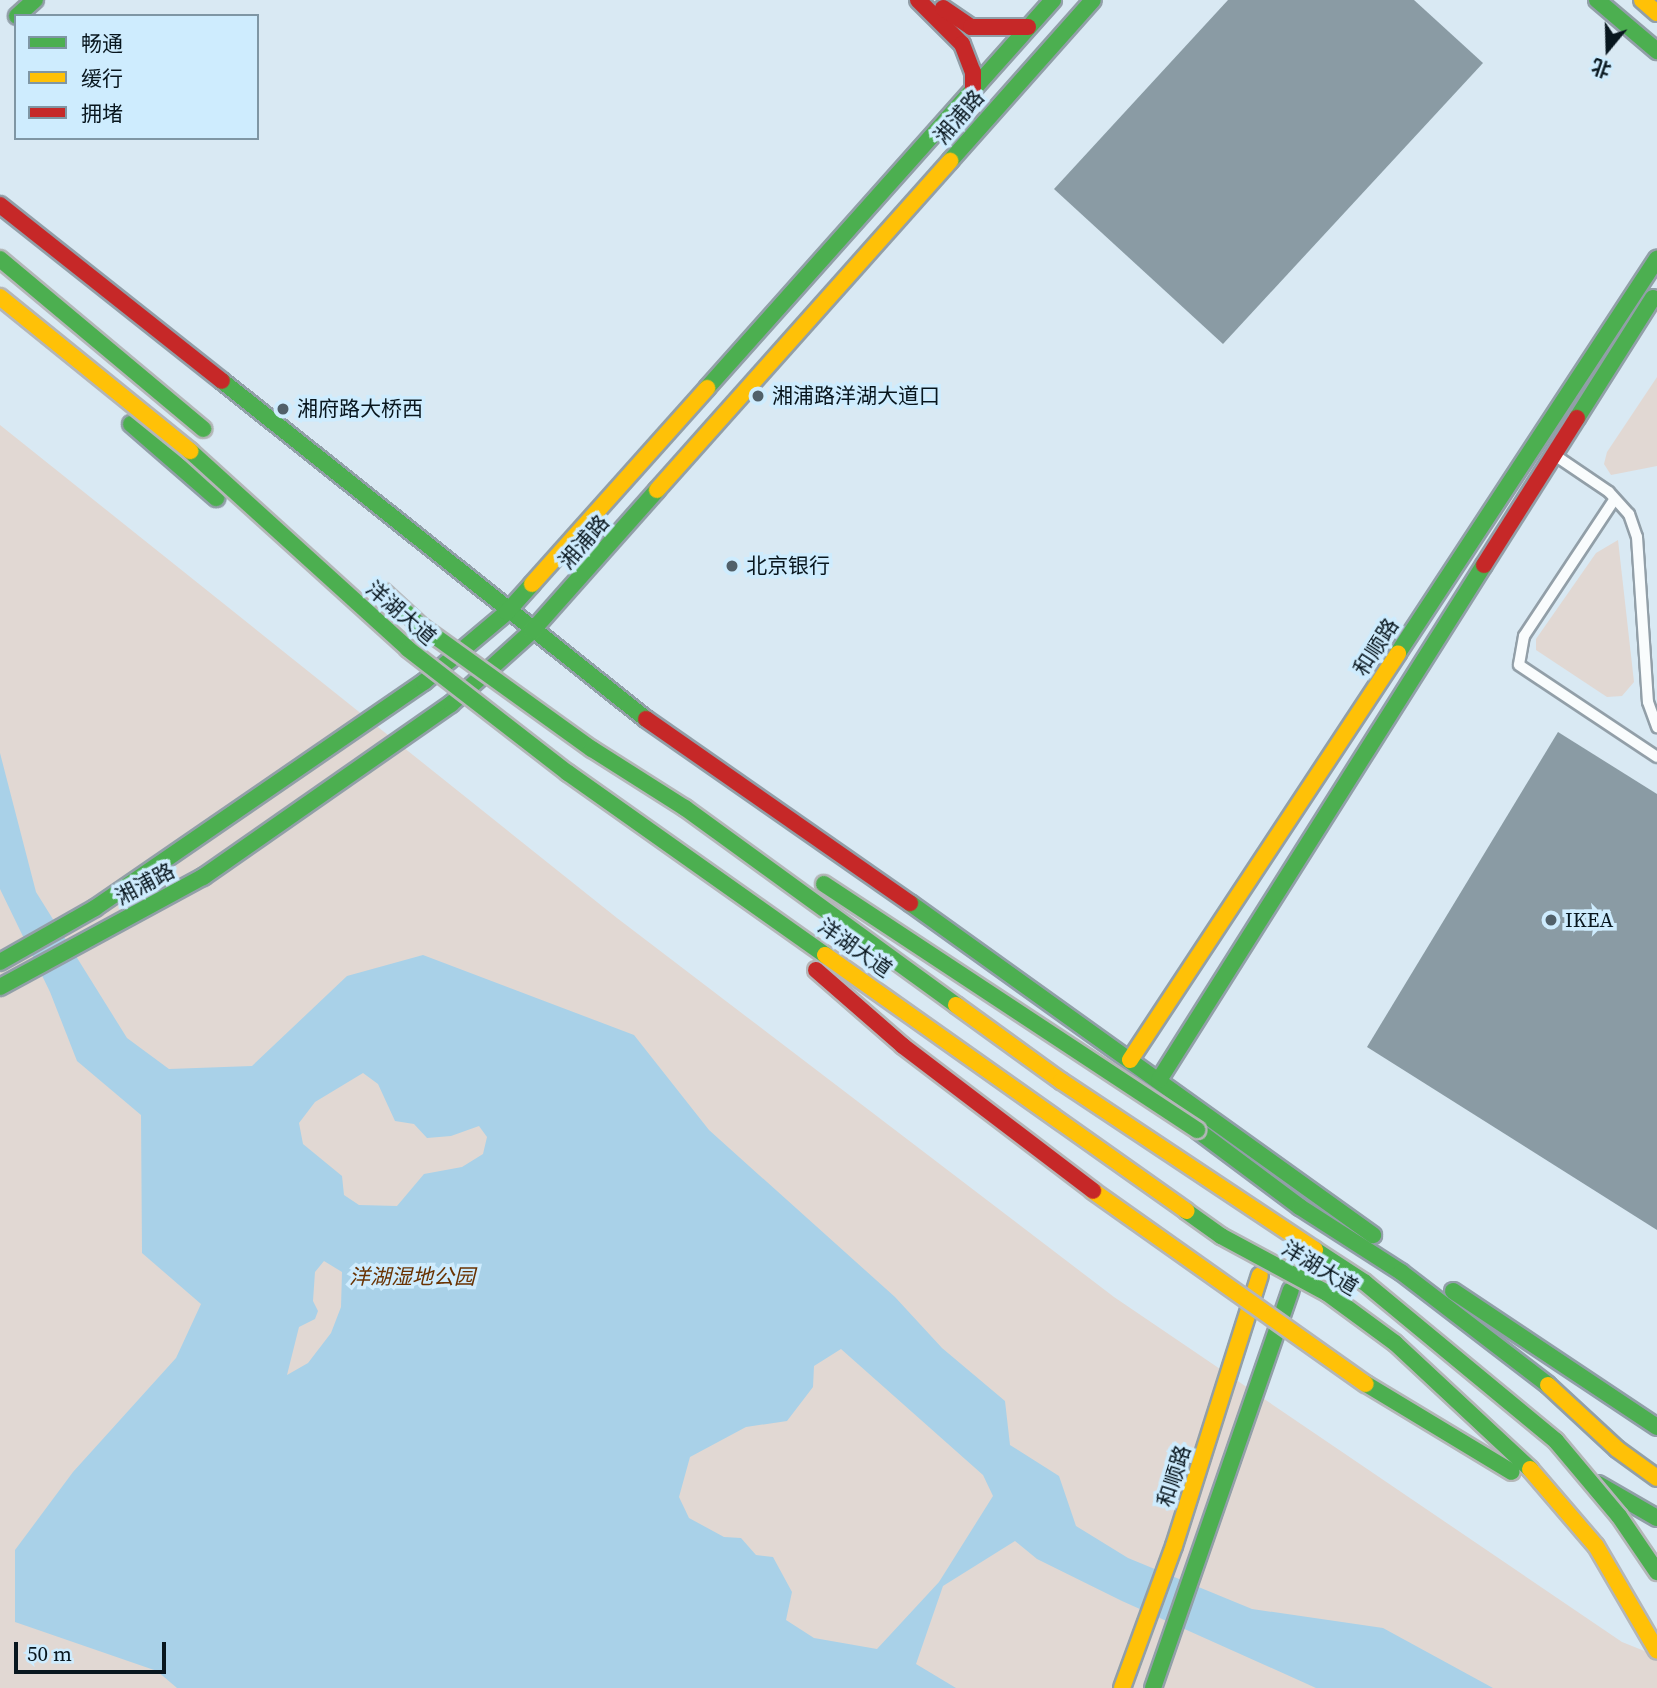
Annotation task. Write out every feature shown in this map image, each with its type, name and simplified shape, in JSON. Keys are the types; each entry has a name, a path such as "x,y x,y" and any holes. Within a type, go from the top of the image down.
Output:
{"main road":[{"path":"18,14 35,0"},
{"path":"918,0 962,44 973,72 973,89"},
{"path":"934,0 971,27 1028,27"},
{"name":"湘浦路","path":"0,962 85,914 424,682 507,612 1053,0"},
{"name":"湘浦路","path":"0,987 203,877 451,704 532,631 1093,0"},
{"path":"1597,0 1657,51"},
{"path":"1642,0 1657,12"},
{"path":"0,31 14,18"},
{"path":"0,205 507,612 654,725 1493,1319 1657,1427"},
{"name":"和顺路","path":"1130,1060 1657,258"},
{"path":"0,259 216,441"},
{"path":"1159,1080 1556,456 1657,291"},
{"name":"洋湖大道","path":"0,297 180,442 408,649 646,829 1221,1236 1327,1293 1395,1343 1523,1461 1596,1546 1657,1651"},
{"path":"0,308 451,704 1020,1112 1260,1275 1291,1290 1537,1449 1657,1518"},
{"name":"洋湖大道","path":"370,580 422,627 592,749 685,808 1061,1081 1364,1282 1491,1383 1556,1441 1619,1516 1657,1572"},
{"path":"685,808 753,840 868,909 1137,1094 1197,1130 1300,1207 1348,1234 1560,1394 1625,1432"},
{"path":"646,829 756,914 902,1046 1072,1175 1397,1406 1657,1553"},
{"name":"和顺路","path":"1123,1685 1174,1546 1260,1275"},
{"path":"1153,1688 1203,1554 1291,1290"},
{"path":"1560,1394 1617,1449 1657,1478"}],"lane":[{"path":"1556,456 1629,514 1637,537 1648,702 1657,727"},
{"path":"1614,500 1524,636 1519,664 1657,757"}],"green space":[{"path":"1657,377 1657,466 1611,475 1604,464 1607,452"},
{"name":"洋湖湿地公园","path":"0,425 617,918 1114,1297 1622,1642 1657,1656 1657,1688 0,1688"},
{"path":"1618,540 1634,682 1622,696 1607,697 1536,650 1536,639 1596,553"}],"water":[{"path":"0,753 36,892 127,1038 169,1069 252,1066 347,976 423,955 634,1035 709,1130 895,1297 942,1348 1005,1401 1010,1445 1059,1476 1076,1526 1128,1558 1252,1609 1383,1628 1493,1688 1316,1688 1122,1601 1037,1559 1015,1541 943,1586 916,1664 956,1688 177,1688 157,1671 15,1622 15,1550 73,1472 176,1358 201,1304 142,1253 141,1115 77,1061 50,992 0,889","holes":["363,1073 378,1084 395,1121 414,1124 427,1138 451,1136 479,1126 487,1137 483,1154 462,1167 424,1174 397,1206 359,1205 344,1195 342,1176 303,1144 299,1123 315,1102","324,1261 342,1272 341,1307 331,1333 308,1363 287,1375 299,1327 315,1319 318,1311 313,1301 315,1272","841,1349 983,1475 993,1496 939,1582 877,1649 814,1638 786,1620 792,1592 773,1557 756,1555 741,1538 724,1537 689,1518 679,1497 690,1457 746,1427 787,1421 813,1387 814,1366"]}],"building":[{"path":"1228,0 1414,0 1483,63 1223,344 1054,189"},
{"name":"IKEA","path":"1558,732 1657,794 1657,1230 1367,1047"}],"traffic: fast":[{"path":"19,14 35,0"},
{"path":"707,388 1053,0"},
{"path":"950,161 1093,0"},
{"path":"1597,0 1657,51"},
{"path":"1398,653 1657,258"},
{"path":"0,259 203,429"},
{"path":"1577,418 1653,298"},
{"path":"222,381 646,719"},
{"path":"131,424 216,498"},
{"path":"190,451 408,649 568,773 825,955"},
{"path":"0,987 203,877 451,704 532,631 657,490"},
{"path":"1159,1080 1484,565"},
{"path":"0,962 95,908 424,682 507,612 532,584"},
{"path":"384,592 422,627 592,749 685,808 956,1005"},
{"path":"824,884 1197,1130"},
{"path":"910,903 1373,1235"},
{"path":"1197,1130 1300,1207 1401,1272 1548,1385"},
{"path":"1186,1211 1221,1236 1327,1293 1395,1343 1530,1469"},
{"path":"1315,1250 1364,1282 1556,1441 1619,1516 1657,1572"},
{"path":"1153,1688 1291,1290"},
{"path":"1453,1291 1657,1427"},
{"path":"1366,1384 1512,1472"},
{"path":"1598,1484 1657,1518"}],"traffic: slow":[{"path":"1642,0 1657,13"},
{"path":"657,490 950,161"},
{"path":"0,297 190,451"},
{"path":"532,584 707,388"},
{"path":"1130,1060 1398,653"},
{"path":"825,955 1186,1211"},
{"path":"956,1005 1061,1081 1315,1250"},
{"path":"1093,1191 1366,1384"},
{"path":"1122,1688 1174,1546 1260,1275"},
{"path":"1548,1385 1617,1449 1657,1478"},
{"path":"1530,1469 1596,1546 1657,1651"}],"traffic: jam":[{"path":"918,0 962,44 973,72 973,89"},
{"path":"943,8 971,27 1028,27"},
{"path":"0,205 222,381"},
{"path":"1484,565 1577,418"},
{"path":"646,719 910,903"},
{"path":"816,970 903,1046 1093,1191"}],"place":[{"name":"湘浦路洋湖大道口","path":"758,396"},
{"name":"湘府路大桥西","path":"283,409"},
{"name":"北京银行","path":"732,566"},
{"name":"IKEA","path":"1551,920"}]}
